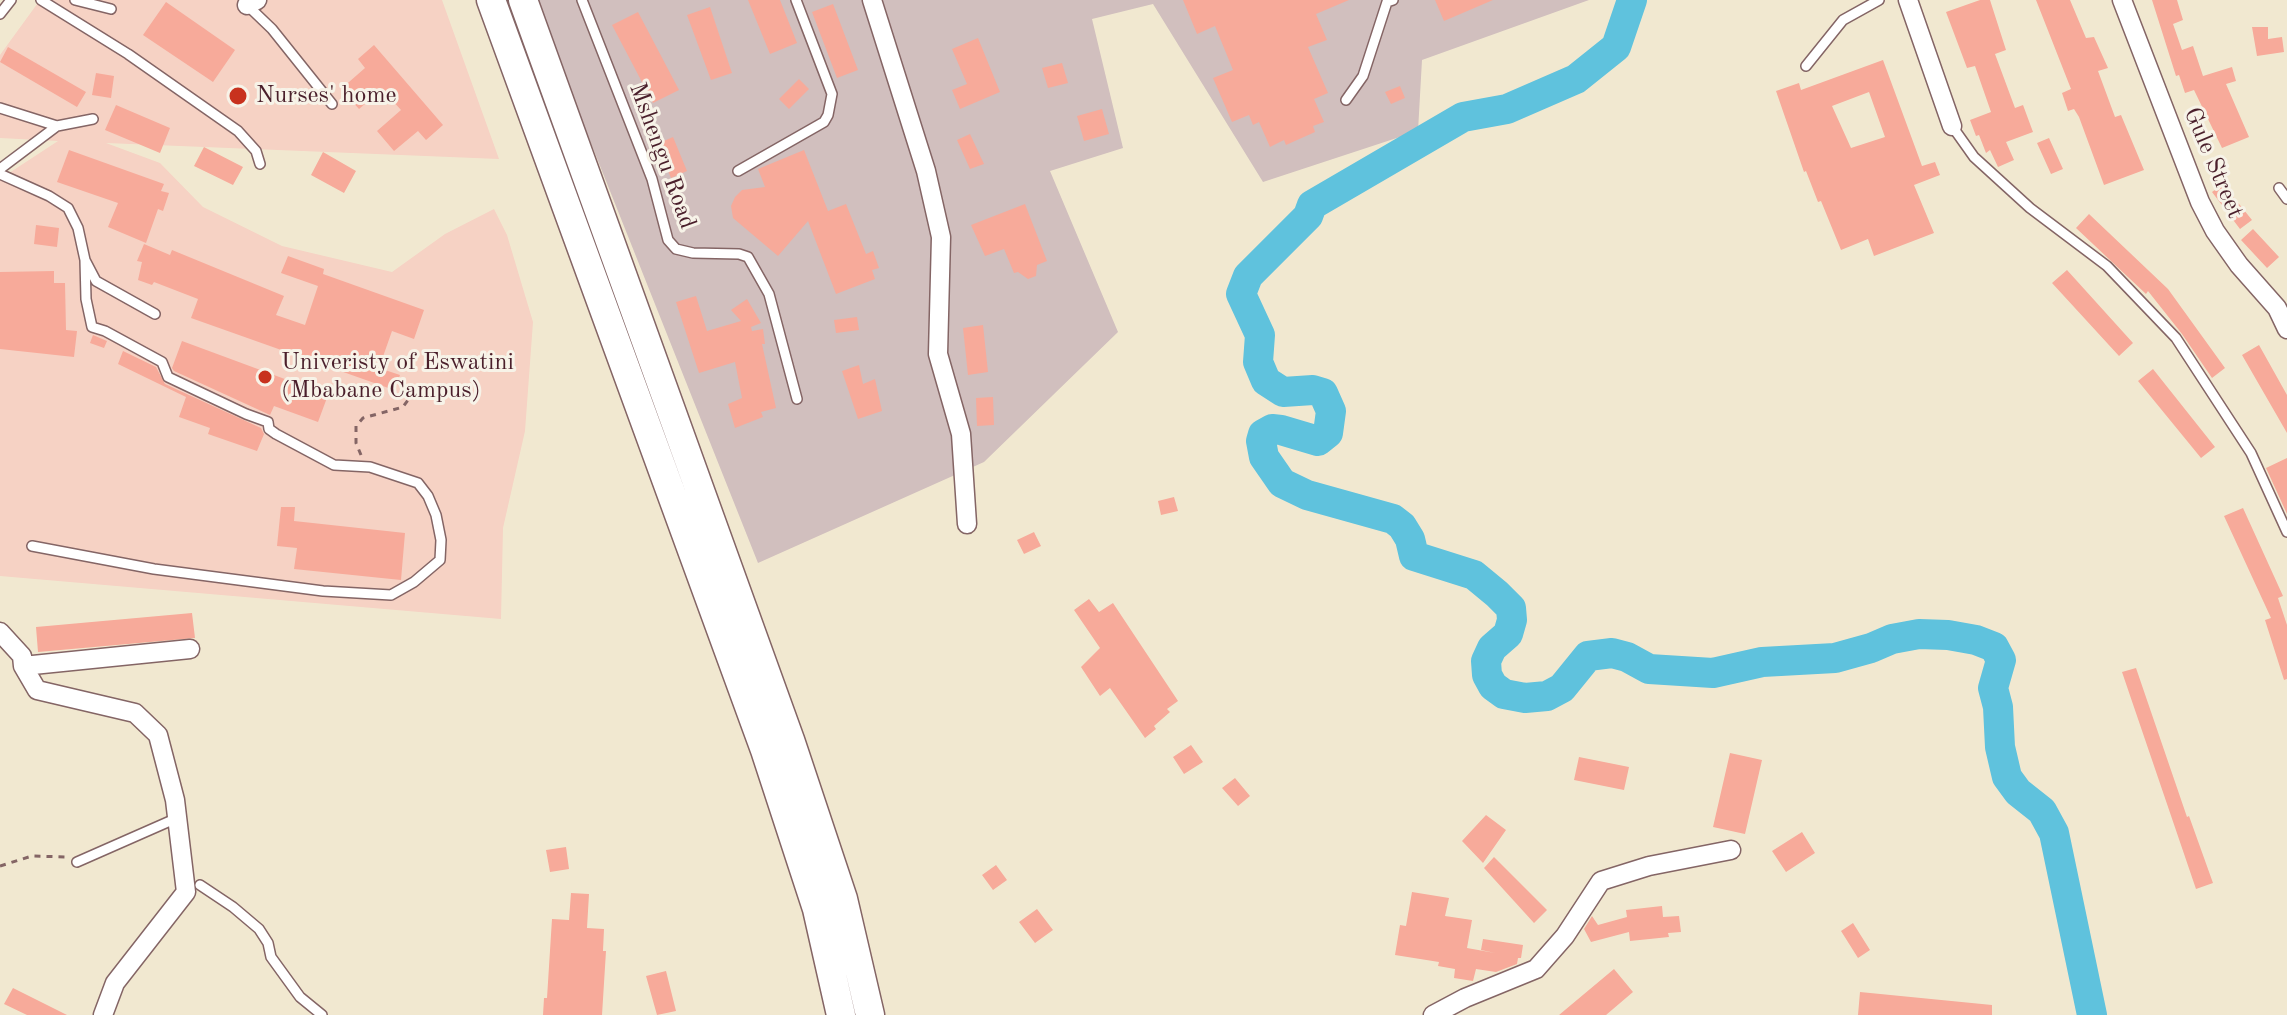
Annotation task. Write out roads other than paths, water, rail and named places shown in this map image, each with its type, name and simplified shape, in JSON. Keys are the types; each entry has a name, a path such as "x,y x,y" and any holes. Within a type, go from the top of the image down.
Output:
{"main road":[{"path":"491,0 765,750 817,909 841,1015"},
{"path":"523,0 790,740 843,899 870,1015"}],"street":[{"path":"872,0 926,171 941,237 938,354 961,434 967,524"},
{"path":"1908,0 1952,126"},
{"name":"Gule Street","path":"2122,0 2200,202 2215,231 2239,265 2282,303 2287,329"},
{"path":"0,632 22,656 23,666 37,690 135,713 158,735 177,818 186,892 115,983 103,1015"},
{"path":"23,666 190,649"},
{"path":"1433,1015 1465,998 1536,969 1565,936 1601,881 1649,866 1731,850"}],"lane":[{"path":"0,14 11,0"},
{"path":"41,0 128,54 238,131 256,151 260,164"},
{"path":"75,0 111,9"},
{"name":"Mshengu Road","path":"582,0 652,179 668,240 676,249 693,253 748,257 769,294 797,399"},
{"path":"738,171 824,122 828,115 832,94 796,0"},
{"path":"1806,66 1843,20 1879,0"},
{"path":"1346,100 1370,61 1389,1"},
{"path":"249,2 332,104"},
{"path":"0,108 57,126"},
{"path":"32,546 154,569 323,591 391,595 414,582 440,560 441,540 428,496 418,483 370,467 334,465 276,434 269,429 268,422 168,377 162,362 92,327 86,299 85,260 78,228 68,208 0,172 57,126 93,119"},
{"path":"1952,126 1974,157 2030,208 2107,266 2176,338 2251,453 2287,532"},
{"path":"2279,188 2287,199"},
{"path":"85,260 96,281 155,314"},
{"path":"81,860 177,818"},
{"path":"200,885 259,929 268,943 271,957 300,997 322,1015"}],"waterway":[{"path":"1632,0 1616,47 1576,79 1507,109 1463,117 1312,205 1308,216 1248,276 1241,294 1260,335 1258,362 1266,381 1283,392 1313,390 1323,393 1331,411 1328,433 1318,441 1281,430 1272,429 1263,434 1264,457 1282,483 1307,495 1393,519 1410,539 1414,556 1474,575 1497,594 1511,608 1512,620 1508,634 1492,648 1486,661 1487,675 1493,686 1504,694 1525,698 1547,696 1562,688 1588,656 1612,653 1649,669 1713,673 1762,662 1835,658 1892,639 1919,634 1948,635 1994,647 2001,660 1993,688 2007,777 2018,792 2042,811 2054,833 2092,1015"}],"place":[{"name":"Nurses' home","path":"238,96"},
{"name":"Univeristy of Eswatini (Mbabane Campus)","path":"265,377"}]}
